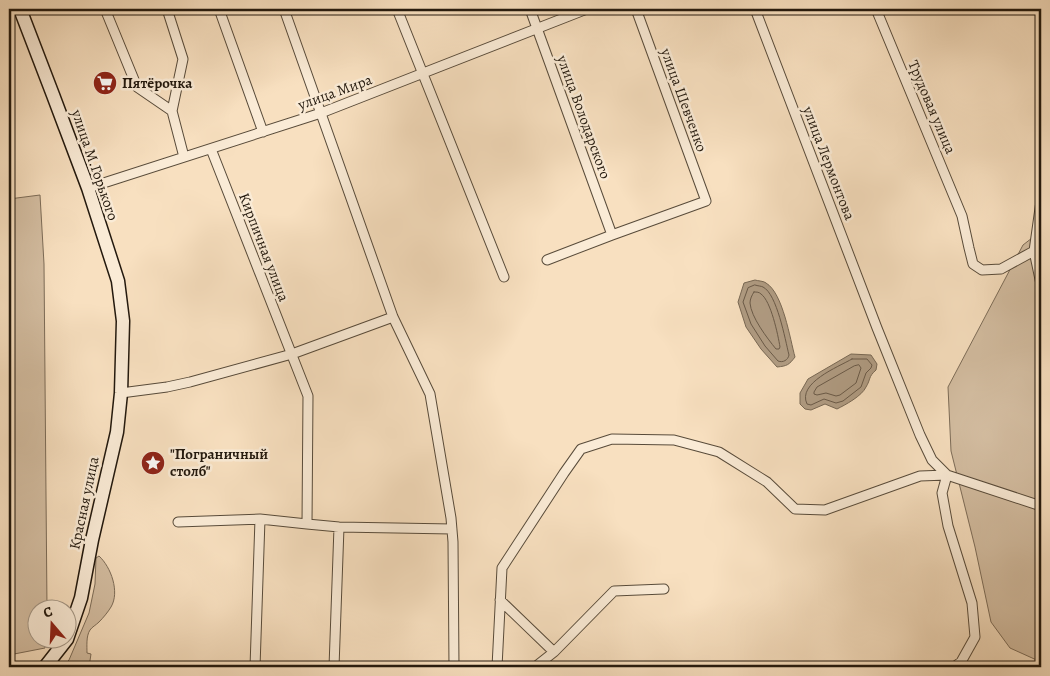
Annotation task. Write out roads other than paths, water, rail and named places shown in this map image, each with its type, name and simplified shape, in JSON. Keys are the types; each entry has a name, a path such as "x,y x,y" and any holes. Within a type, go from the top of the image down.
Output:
{"main road":[{"name":"улица М.Горького","path":"20,9 54,94 88,188 118,281 123,336"},
{"name":"Красная улица","path":"45,667 67,640 81,598 92,540 117,432 121,393 123,336"}],"street":[{"path":"105,9 137,87 172,111"},
{"path":"168,9 183,59 172,111 184,157"},
{"path":"219,9 264,132"},
{"path":"284,9 393,317 430,394 454,542 454,667"},
{"path":"397,9 504,277"},
{"name":"улица Володарского","path":"530,9 612,235"},
{"name":"улица Мира","path":"88,188 321,113 587,9"},
{"name":"улица Шевченко","path":"612,235 706,202 636,9"},
{"name":"улица Лермонтова","path":"755,9 920,435 932,460 947,475"},
{"name":"Трудовая улица","path":"876,9 962,216 973,264 982,270 1001,269 1034,251"},
{"name":"Кирпичная улица","path":"211,149 308,396 306,524"},
{"path":"1041,201 1034,251 1041,284"},
{"path":"547,260 612,235"},
{"path":"121,393 190,382 292,354 393,317"},
{"path":"497,667 502,568 581,449 612,439 674,440 719,452 768,482 795,509 825,510 920,476 947,475 1041,506"},
{"path":"947,475 942,493 948,526 972,603 975,637 961,662 954,667"},
{"path":"178,522 260,518 338,527 452,529"},
{"path":"255,667 260,518"},
{"path":"334,667 338,527"},
{"path":"535,667 554,652 614,591 664,589"},
{"path":"500,600 554,652"}],"water":[{"path":"755,280 765,282 772,288 781,306 795,357 786,366 777,367 761,349 746,327 738,302 744,283"},
{"path":"851,354 871,355 877,364 876,370 861,394 837,409 825,404 811,410 805,409 800,404 800,393 808,379"}],"place":[{"name":"Пятёрочка","path":"105,83"},
{"name":"\"Пограничный столб\"","path":"153,463"}]}
